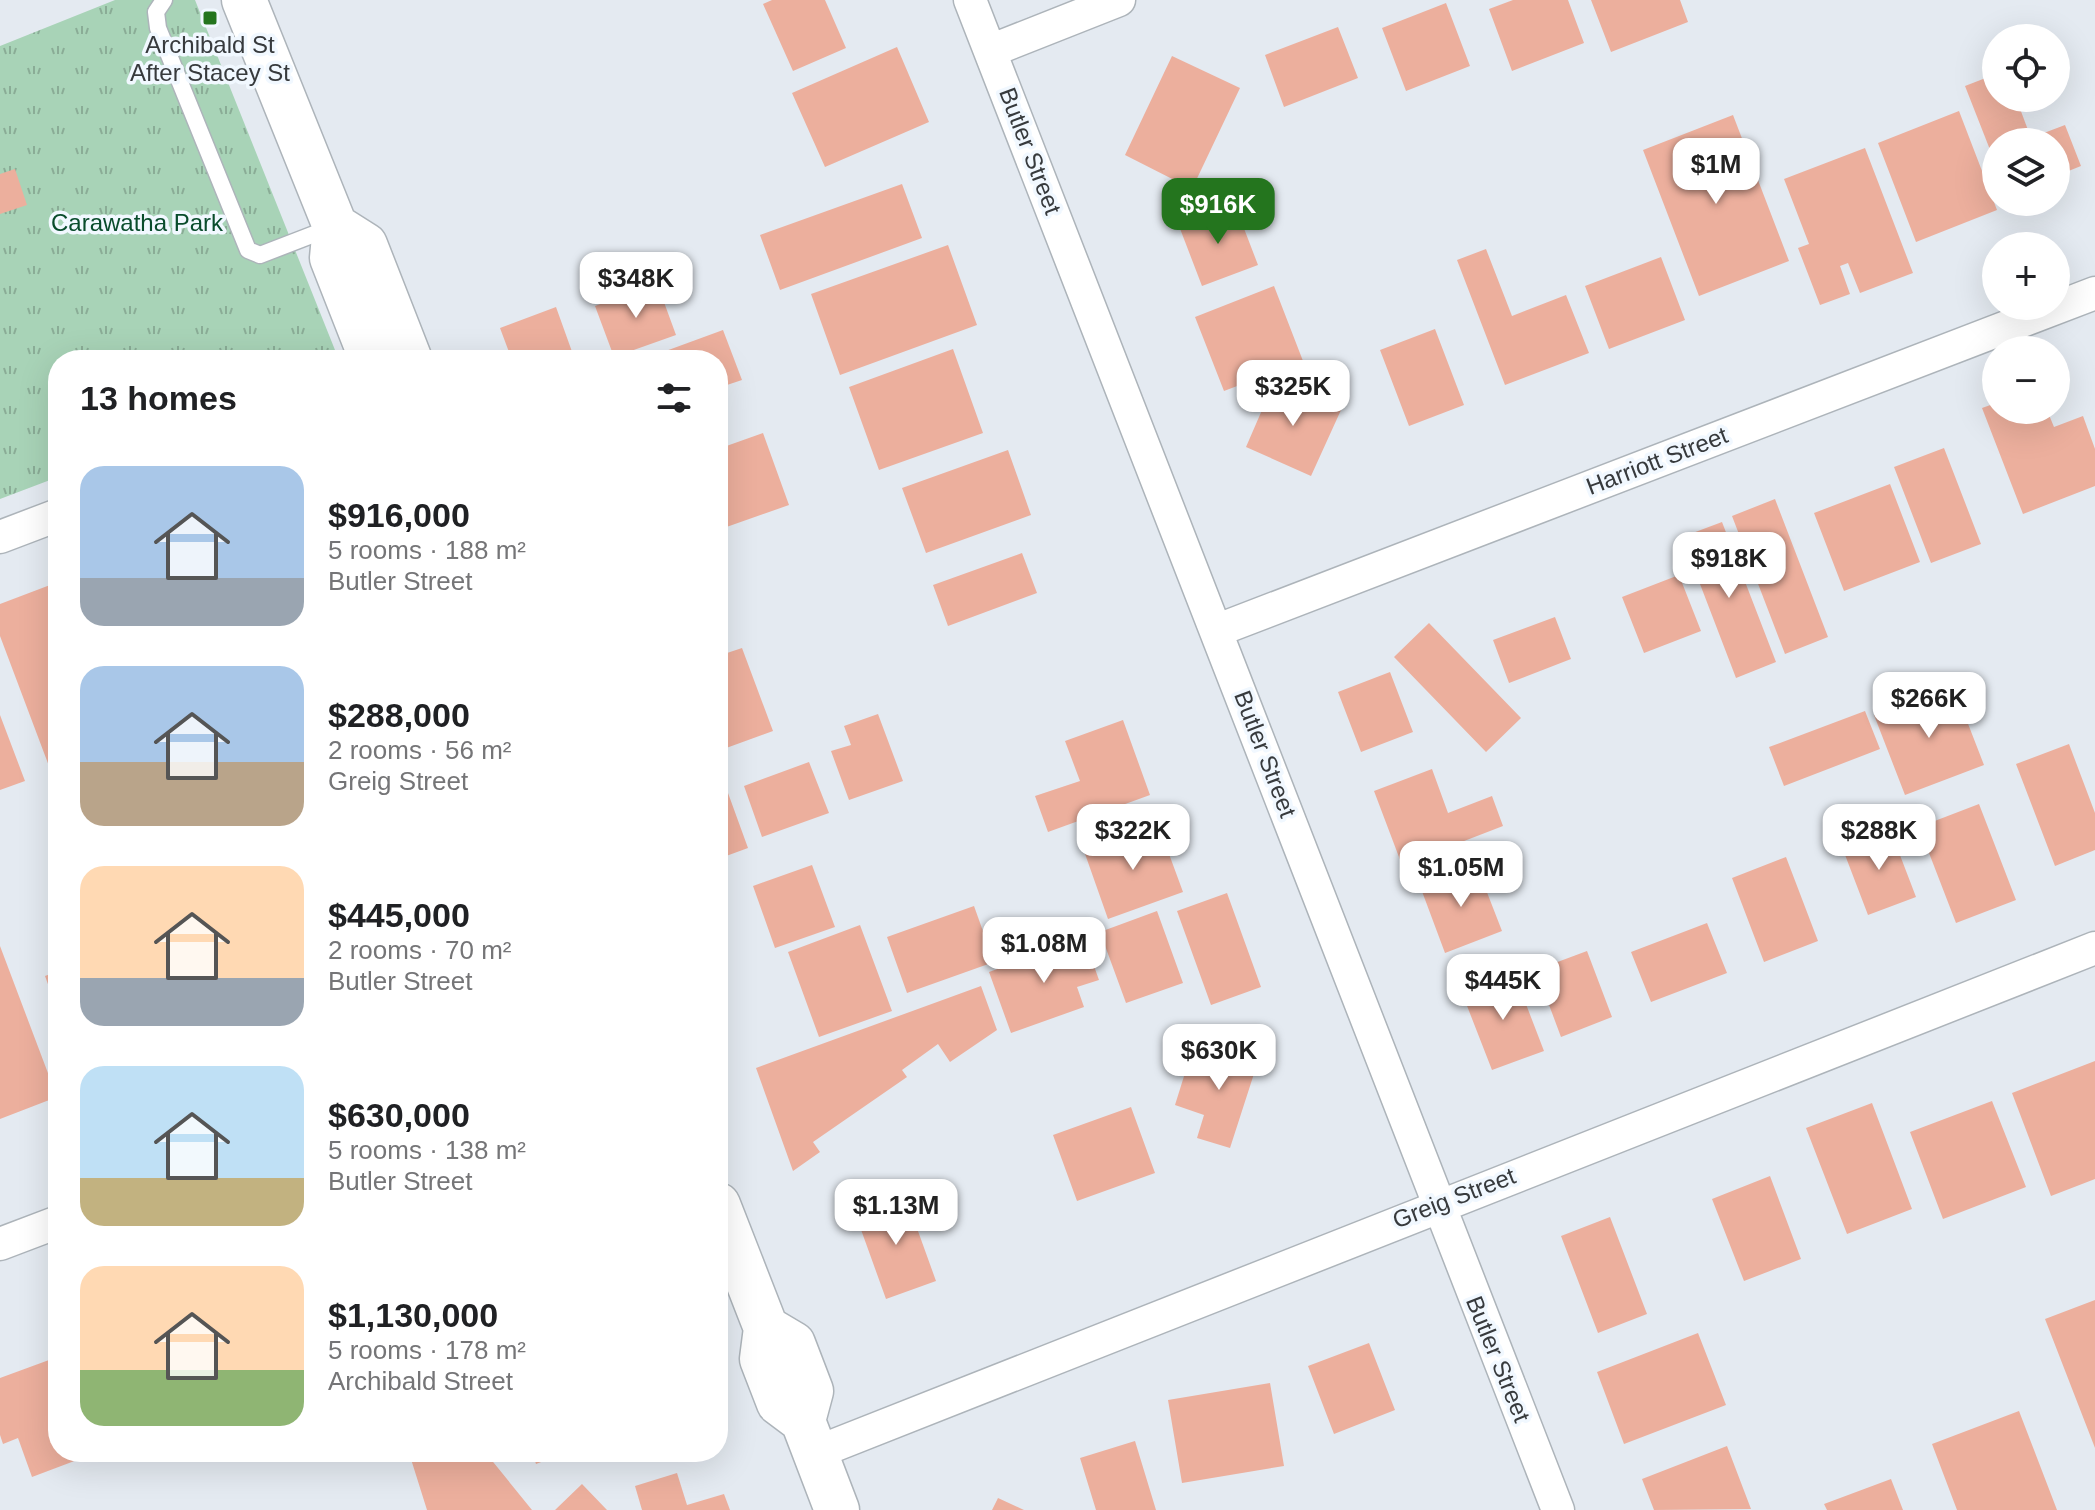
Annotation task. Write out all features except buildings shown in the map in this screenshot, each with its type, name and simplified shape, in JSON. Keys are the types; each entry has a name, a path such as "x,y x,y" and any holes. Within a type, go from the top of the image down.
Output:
{"street":[{"path":"244,0 335,226 332,258 368,350"},
{"name":"Butler Street","path":"970,0 1218,630 1436,1205 1558,1510"},
{"path":"990,51 1119,0"},
{"path":"335,226 365,245 406,350"},
{"name":"Harriott Street","path":"1218,630 2095,293"},
{"path":"0,537 48,519"},
{"name":"Greig Street","path":"809,1437 1436,1205 2095,948"},
{"path":"0,1244 48,1226"},
{"path":"728,1231 766,1328 762,1359 779,1403 809,1437 837,1510"}],"lane":[{"path":"164,0 156,12 158,28 248,250 260,255 335,226"}],"green space":[{"name":"Carawatha Park","path":"115,0 195,0 335,350 48,350 48,481 0,499 0,46"}],"place":[{"name":"Archibald St After Stacey St","path":"210,18"}]}
